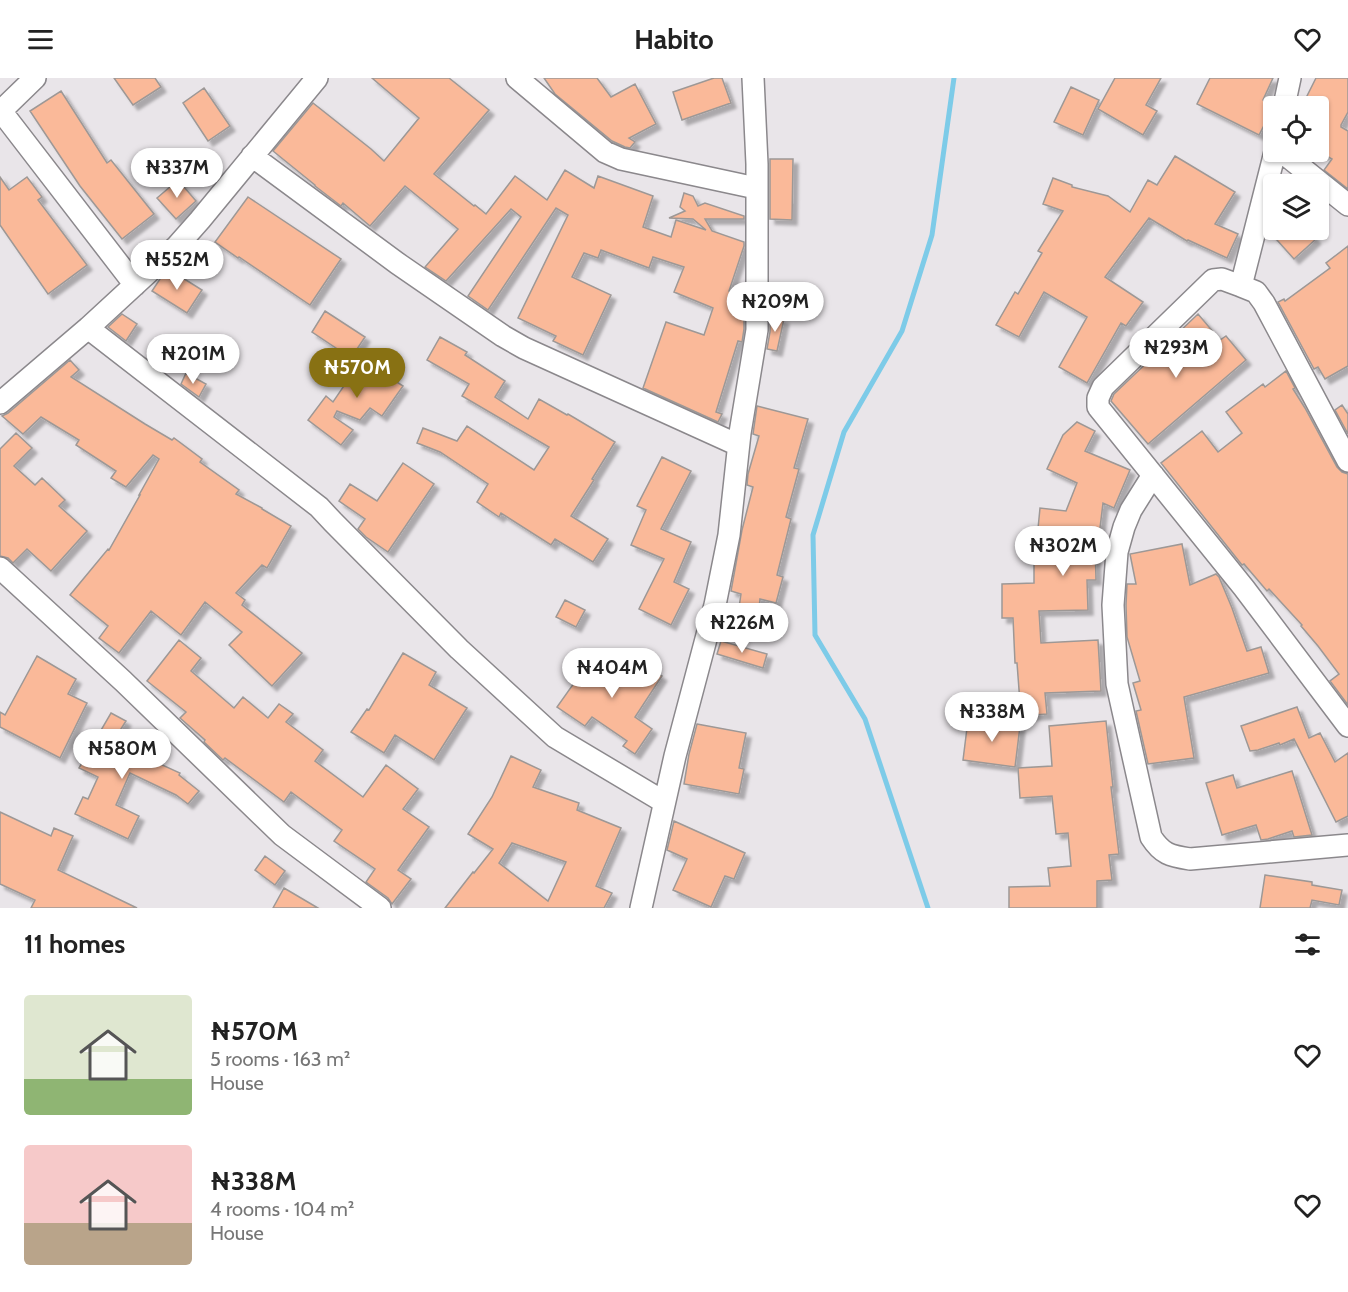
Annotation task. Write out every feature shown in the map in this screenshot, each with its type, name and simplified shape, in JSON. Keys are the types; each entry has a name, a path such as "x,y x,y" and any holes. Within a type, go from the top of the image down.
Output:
{"street":[{"path":"35,78 1,111 135,285"},
{"path":"0,403 88,328 177,246 317,78"},
{"path":"517,78 605,152 621,159 756,188"},
{"path":"641,908 675,756 715,605 729,535 738,445 757,330 757,164 753,78"},
{"path":"1286,96 1290,78"},
{"path":"252,156 397,263 503,336 524,348 738,445"},
{"path":"1241,286 1272,162"},
{"path":"1294,162 1348,206"},
{"path":"1348,461 1264,303 1256,292 1222,279 1213,280 1103,387 1098,398 1098,407 1244,588 1348,726"},
{"path":"88,328 319,507 459,649 555,737 664,802"},
{"path":"1153,475 1131,510 1124,527 1117,552 1113,605 1117,684 1151,837 1159,849 1171,857 1190,859 1348,844"},
{"path":"0,568 123,681 282,835 380,908"}],"building":[{"path":"114,78 155,78 161,87 133,105"},
{"path":"372,78 449,78 489,110 434,174 486,214 515,176 547,200 565,170 594,188 598,176 653,196 643,227 671,237 676,220 706,230 693,219 669,218 685,211 680,207 684,193 693,196 698,206 705,203 744,216 744,219 705,219 712,231 744,242 729,291 744,297 744,329 742,342 738,341 716,412 722,414 718,422 643,388 666,322 704,335 713,308 674,292 684,267 653,257 649,268 601,250 598,258 584,253 572,277 611,295 583,355 553,341 556,336 518,318 568,215 556,208 488,310 468,296 521,217 511,209 446,281 425,267 458,229 405,186 370,226 343,203 341,206 315,186 273,151 313,103 384,161 419,118"},
{"path":"544,78 597,78 611,97 635,84 656,124 629,138 635,142 630,148 625,147 612,141 555,94"},
{"path":"714,78 722,78 731,103 682,120 673,92"},
{"path":"1115,78 1161,78 1146,105 1157,111 1143,135 1098,109"},
{"path":"1210,78 1273,78 1263,96 1263,127 1259,135 1197,104"},
{"path":"1316,78 1348,78 1348,112 1341,127 1348,131 1348,189 1324,170 1332,159 1329,157 1329,96 1307,96"},
{"path":"1071,87 1099,100 1083,135 1054,122"},
{"path":"204,88 230,126 208,141 183,103"},
{"path":"61,91 107,163 111,160 154,214 122,239 80,186 30,111"},
{"path":"1175,156 1235,192 1215,224 1238,234 1227,258 1187,241 1149,218 1105,277 1143,302 1126,326 1121,323 1087,383 1059,367 1087,317 1044,292 1019,337 996,325 1015,292 1018,294 1042,253 1038,251 1063,211 1043,204 1053,178 1072,185 1072,187 1108,196 1130,212 1148,180 1157,185"},
{"path":"770,159 793,159 792,220 770,219"},
{"path":"0,177 9,190 27,177 42,197 38,200 87,265 48,294 0,225"},
{"path":"178,180 196,201 176,219 157,198"},
{"path":"248,197 341,259 310,305 215,242"},
{"path":"1277,240 1315,240 1294,259"},
{"path":"1348,246 1348,366 1325,379 1318,367 1314,369 1278,302 1284,299 1285,301 1330,268 1326,263"},
{"path":"170,270 202,290 187,313 152,291"},
{"path":"325,311 365,337 351,358 312,332"},
{"path":"122,314 137,324 126,341 108,327"},
{"path":"1198,314 1220,340 1226,336 1246,360 1148,444 1111,401 1114,394"},
{"path":"770,316 784,319 777,351 767,349"},
{"path":"440,337 467,352 465,355 505,381 495,397 528,419 539,399 615,442 571,516 608,539 593,562 555,539 551,545 501,513 499,517 477,502 488,484 440,452 417,443 423,428 457,441 467,426 534,470 549,447 462,396 469,384 427,360"},
{"path":"365,355 389,371 386,375 403,386 382,416 370,408 360,420 337,411 334,417 353,430 341,445 308,420 326,396 333,402"},
{"path":"70,360 79,370 71,377 172,440 174,438 202,459 200,462 239,490 236,494 291,526 267,568 262,565 236,593 245,600 242,605 302,653 272,686 229,645 242,632 205,602 181,635 151,611 119,653 99,638 108,626 70,595 109,550 159,459 153,455 126,487 111,478 116,471 76,445 79,440 41,417 23,434 2,416"},
{"path":"1286,371 1295,388 1293,389 1337,467 1348,474 1348,705 1330,681 1339,674 1302,625 1269,589 1267,591 1244,564 1242,565 1161,463 1202,431 1218,452 1242,433 1226,412 1263,384 1265,387"},
{"path":"186,373 206,384 199,397 181,384"},
{"path":"1342,405 1348,414 1348,434 1335,410"},
{"path":"757,406 808,419 794,468 799,469 786,517 791,519 777,575 783,577 776,603 760,599 758,618 738,614 741,594 731,591 742,530 753,487 747,485 759,436 753,434"},
{"path":"1077,422 1095,431 1085,451 1130,470 1114,508 1103,503 1098,544 1095,543 1096,580 1087,580 1088,610 1039,611 1041,643 1098,640 1101,691 1045,693 1047,714 1021,716 1013,618 1002,618 1002,584 1034,583 1034,539 1037,539 1040,508 1066,511 1077,483 1047,469 1063,435"},
{"path":"16,433 32,448 14,466 35,485 42,478 65,500 59,506 87,531 51,571 27,549 13,563 8,558 0,556 0,449"},
{"path":"662,457 691,471 661,529 691,542 674,582 689,589 671,625 639,609 664,559 631,545 646,510 637,506"},
{"path":"403,463 434,484 388,552 358,529 365,519 339,501 350,484 377,501"},
{"path":"1182,544 1190,585 1216,574 1219,577 1247,651 1261,647 1269,673 1184,697 1194,758 1148,764 1136,711 1141,710 1133,683 1140,681 1127,637 1127,584 1136,584 1130,554"},
{"path":"565,600 585,610 576,627 556,617"},
{"path":"179,640 201,658 191,671 234,708 243,697 268,718 279,704 293,714 286,722 323,750 315,761 363,797 386,765 418,789 403,809 429,827 398,870 411,879 392,904 388,898 366,882 375,869 334,841 342,830 291,792 284,802 225,758 223,760 180,718 186,712 147,681"},
{"path":"721,641 767,654 763,668 717,654"},
{"path":"596,652 631,677 641,663 662,676 635,717 652,729 635,754 623,746 627,741 592,717 585,726 557,707"},
{"path":"403,653 436,672 429,685 467,708 434,760 395,735 384,753 351,732 367,709 369,710"},
{"path":"37,656 76,679 68,694 87,703 60,758 0,727 0,712 5,715"},
{"path":"1297,707 1309,738 1320,733 1335,762 1348,753 1348,816 1336,822 1294,739 1280,745 1279,743 1250,751 1241,726"},
{"path":"111,713 126,721 114,740 140,750 138,754 180,773 179,775 199,791 188,804 176,795 130,773 116,805 139,816 128,839 75,814 83,797 88,799 98,777 79,768"},
{"path":"968,720 1020,726 1015,767 963,760"},
{"path":"1106,721 1119,854 1109,855 1112,880 1097,881 1097,908 1009,908 1009,887 1050,886 1048,868 1071,866 1068,833 1056,834 1052,796 1020,798 1018,768 1052,766 1049,726"},
{"path":"697,724 746,733 739,768 744,769 739,794 684,784"},
{"path":"511,756 541,770 533,787 579,803 577,810 621,828 596,886 612,893 604,908 445,908 493,849 468,834 492,797","holes":["512,843 566,862 548,901 499,863"]},
{"path":"1292,771 1312,835 1294,837 1292,831 1261,840 1256,825 1222,835 1206,783 1233,775 1237,788"},
{"path":"0,812 51,836 54,828 73,836 58,870 137,908 31,908 35,900 0,884"},
{"path":"674,821 745,853 734,879 725,876 711,907 673,890 687,859 667,850"},
{"path":"265,856 285,871 275,885 255,870"},
{"path":"1265,875 1312,882 1312,885 1342,890 1339,905 1312,900 1310,908 1260,908"},
{"path":"284,888 318,908 273,908"}],"waterway":[{"path":"928,908 865,719 815,635 813,535 844,432 902,331 932,235 954,78"}]}
